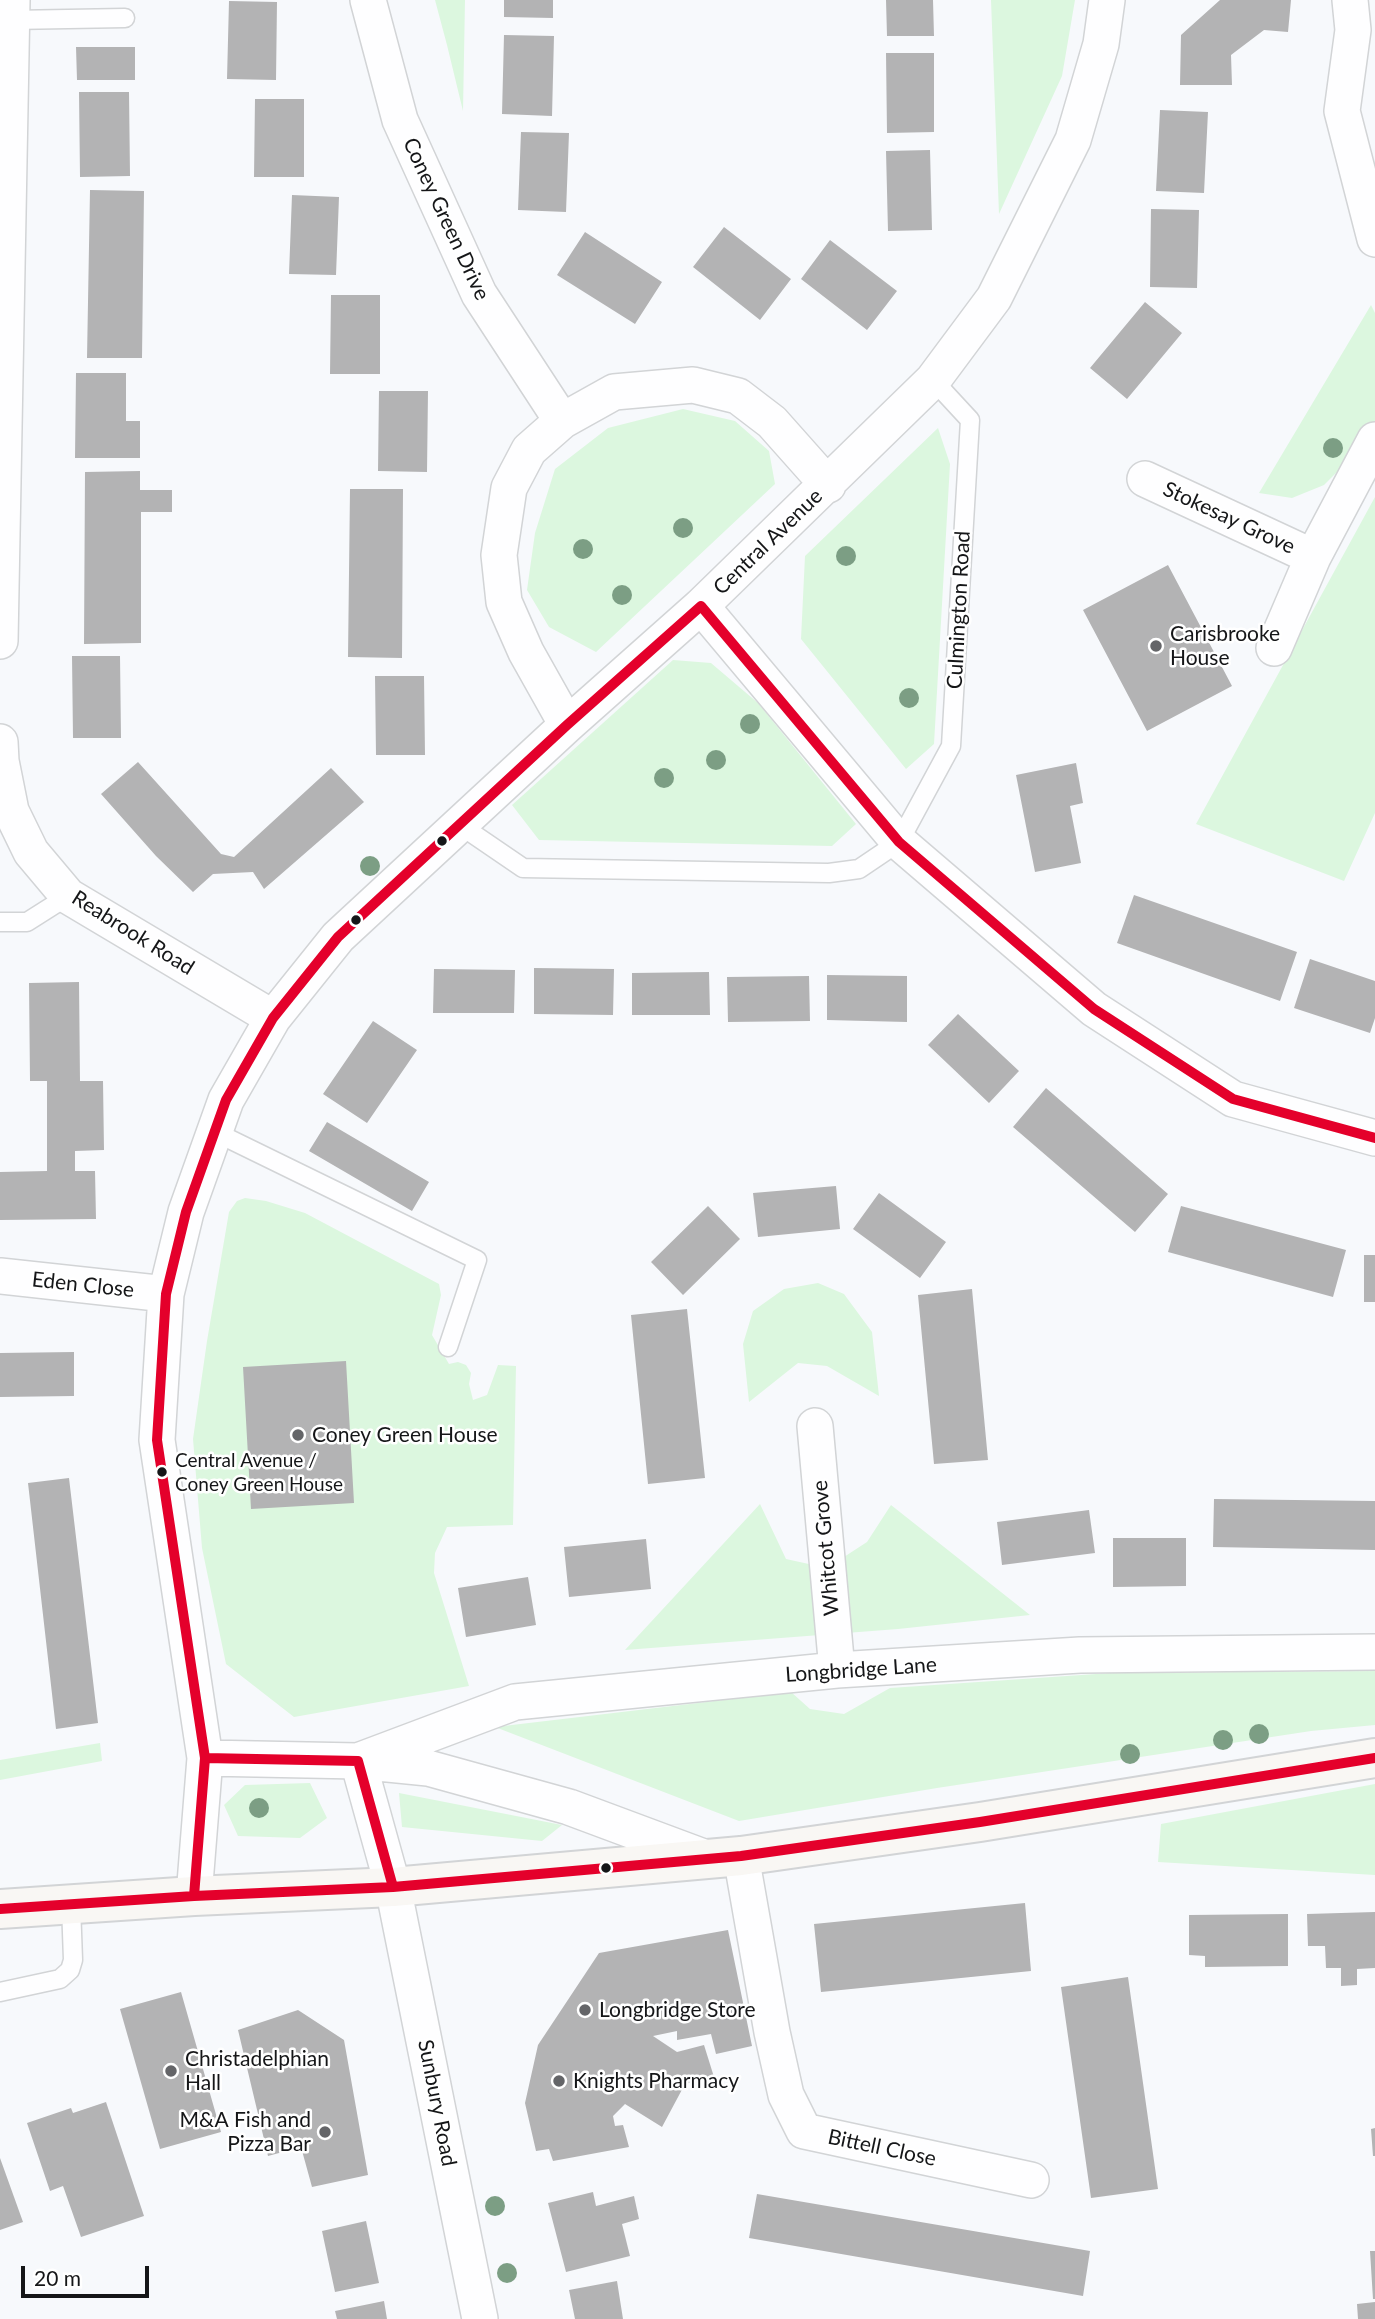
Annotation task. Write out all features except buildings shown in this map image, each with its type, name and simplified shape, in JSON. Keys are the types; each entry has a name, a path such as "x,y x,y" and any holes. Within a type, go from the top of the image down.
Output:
{"street":[{"name":"Coney Green Drive","path":"369,0 400,120 479,294 562,421"},
{"name":"Central Avenue","path":"205,1758 157,1440 166,1294 186,1212 226,1100 273,1018 338,937 567,725 701,606 933,380 994,298 1073,140 1101,44 1107,0"},
{"path":"1350,0 1353,30 1342,111 1375,239"},
{"path":"0,641 12,10"},
{"path":"567,725 526,652 504,602 499,555 509,488 529,450 562,421 614,392 693,385 738,396 772,422 828,485"},
{"name":"Stokesay Grove","path":"1274,648 1313,557 1375,440"},
{"name":"Stokesay Grove","path":"1145,479 1313,557"},
{"path":"701,606 899,842 1094,1009 1233,1100 1375,1138"},
{"name":"Reabrook Road","path":"0,742 11,811 31,852 68,896 273,1018"},
{"name":"Eden Close","path":"0,1276 166,1294"},
{"name":"Whitcot Grove","path":"815,1426 837,1670"},
{"name":"Longbridge Lane","path":"359,1761 515,1702 837,1670 1080,1656 1375,1652"},
{"path":"194,1896 205,1758"},
{"name":"Longbridge Lane","path":"205,1758 359,1761 428,1768 560,1804 724,1857"},
{"name":"Longbridge Lane","path":"0,1909 194,1896 393,1887 724,1857 980,1822 1375,1758"},
{"path":"359,1761 393,1887"},
{"name":"Bittell Close","path":"724,1857 772,2032 786,2095 804,2131 1031,2180"},
{"name":"Sunbury Road","path":"393,1887 480,2319"}],"lane":[{"path":"12,10 125,18"},
{"name":"Culmington Road","path":"460,825 523,868 829,873 859,869 899,842 951,746 953,725 970,420 933,380"},
{"path":"0,922 27,922 68,896"},
{"path":"215,1132 477,1259 448,1347"},
{"path":"0,1992 60,1979 70,1970 73,1960 71,1905"}],"green space":[{"path":"435,0 465,0 463,111 447,45"},
{"path":"991,0 1075,0 1062,76 999,214"},
{"path":"1371,305 1375,313 1375,421 1356,453 1324,485 1292,498 1259,493"},
{"path":"683,409 735,421 769,451 775,484 596,652 549,627 527,590 535,533 555,469 608,428"},
{"path":"938,428 950,464 934,744 906,769 801,639 805,556"},
{"path":"1375,497 1375,813 1344,881 1196,824"},
{"path":"673,660 711,663 758,703 856,824 832,846 539,840 512,805"},
{"path":"245,1198 266,1201 305,1213 439,1284 441,1295 432,1335 449,1364 458,1362 466,1365 471,1373 469,1384 473,1400 487,1395 498,1365 516,1366 513,1525 447,1527 435,1553 434,1573 469,1686 294,1717 226,1664 202,1548 193,1439 229,1212 237,1201"},
{"path":"818,1283 844,1294 872,1332 879,1396 827,1366 798,1363 749,1402 743,1344 753,1311 784,1289"},
{"path":"760,1504 786,1559 827,1568 867,1542 891,1505 1030,1615 898,1629 625,1650"},
{"path":"1375,1671 1375,1725 1311,1731 739,1821 495,1727 791,1692 810,1709 844,1714 890,1688 1111,1673"},
{"path":"100,1743 102,1761 0,1780 0,1760"},
{"path":"310,1783 327,1818 300,1838 238,1836 224,1805 245,1785"},
{"path":"1375,1784 1375,1875 1158,1862 1161,1824"},
{"path":"399,1793 562,1825 542,1841 402,1827"}],"transit line":[{"path":"205,1758 157,1440 166,1294 186,1212 226,1100 273,1018 338,937 567,725 701,606 899,842 1094,1009 1233,1099 1375,1138"},
{"path":"194,1896 205,1758 358,1761 393,1887"},
{"path":"0,1909 194,1896 393,1887 741,1856 980,1822 1375,1758"}],"place":[{"name":"Carisbrooke House","path":"1156,646"},
{"name":"Coney Green House","path":"298,1435"},
{"name":"Central Avenue / Coney Green House","path":"162,1472"},
{"name":"Longbridge Store","path":"585,2010"},
{"name":"Christadelphian Hall","path":"171,2071"},
{"name":"Knights Pharmacy","path":"559,2081"},
{"name":"M&A Fish and Pizza Bar","path":"325,2132"}]}
